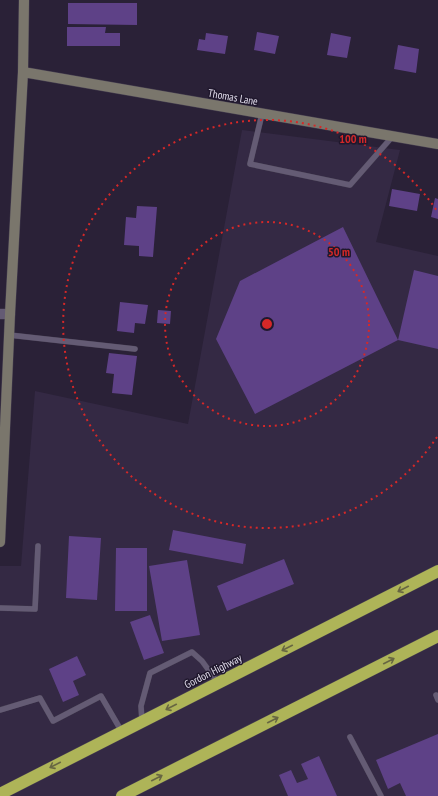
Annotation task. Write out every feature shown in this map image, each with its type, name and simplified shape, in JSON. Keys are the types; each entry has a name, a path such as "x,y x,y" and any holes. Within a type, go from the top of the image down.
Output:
{"highway":[{"name":"Gordon Highway","path":"0,794 438,571"},
{"path":"122,796 438,636"}],"street":[{"path":"0,542 4,368 9,335 5,314 23,72 24,0"},
{"name":"Thomas Lane","path":"23,72 438,144"}],"lane":[{"path":"262,114 250,164 350,185 392,136"},
{"path":"9,335 136,349"},
{"path":"0,608 35,609 38,546"},
{"path":"142,722 141,706 150,673 192,652 202,661 218,683"},
{"path":"0,710 40,698 53,720 101,696 122,732"},
{"path":"350,737 381,796"}],"shaded area":[{"path":"242,130 400,150 376,242 438,256 438,796 0,796 0,566 21,566 35,391 188,424"}],"building":[{"path":"68,3 137,3 137,25 68,24"},
{"path":"67,27 106,27 105,33 120,33 120,46 67,46"},
{"path":"257,32 279,36 275,54 254,50"},
{"path":"206,33 228,36 225,54 197,50 199,39 205,40"},
{"path":"331,33 351,37 347,58 327,55"},
{"path":"398,45 419,49 416,73 394,69"},
{"path":"392,189 420,194 417,211 389,206"},
{"path":"435,198 438,199 438,219 431,217"},
{"path":"137,206 157,207 153,257 139,256 139,246 124,245 126,217 136,218"},
{"path":"343,227 398,340 255,414 216,339 240,281"},
{"path":"414,270 438,276 438,349 398,340"},
{"path":"120,302 148,305 145,324 135,323 134,333 117,331"},
{"path":"158,310 171,311 170,324 157,323"},
{"path":"109,353 137,356 132,395 112,393 114,374 106,373"},
{"path":"173,530 246,544 243,564 169,550"},
{"path":"69,536 101,538 97,600 66,598"},
{"path":"116,548 147,548 147,611 115,611"},
{"path":"284,559 294,584 227,611 217,586"},
{"path":"187,560 200,635 162,641 149,566"},
{"path":"150,615 164,653 144,660 130,622"},
{"path":"77,656 86,675 73,681 79,695 63,702 49,669"},
{"path":"438,734 438,796 406,796 400,783 388,789 376,760"},
{"path":"319,756 337,796 288,796 279,775 291,770 297,783 308,779 301,764"}]}
